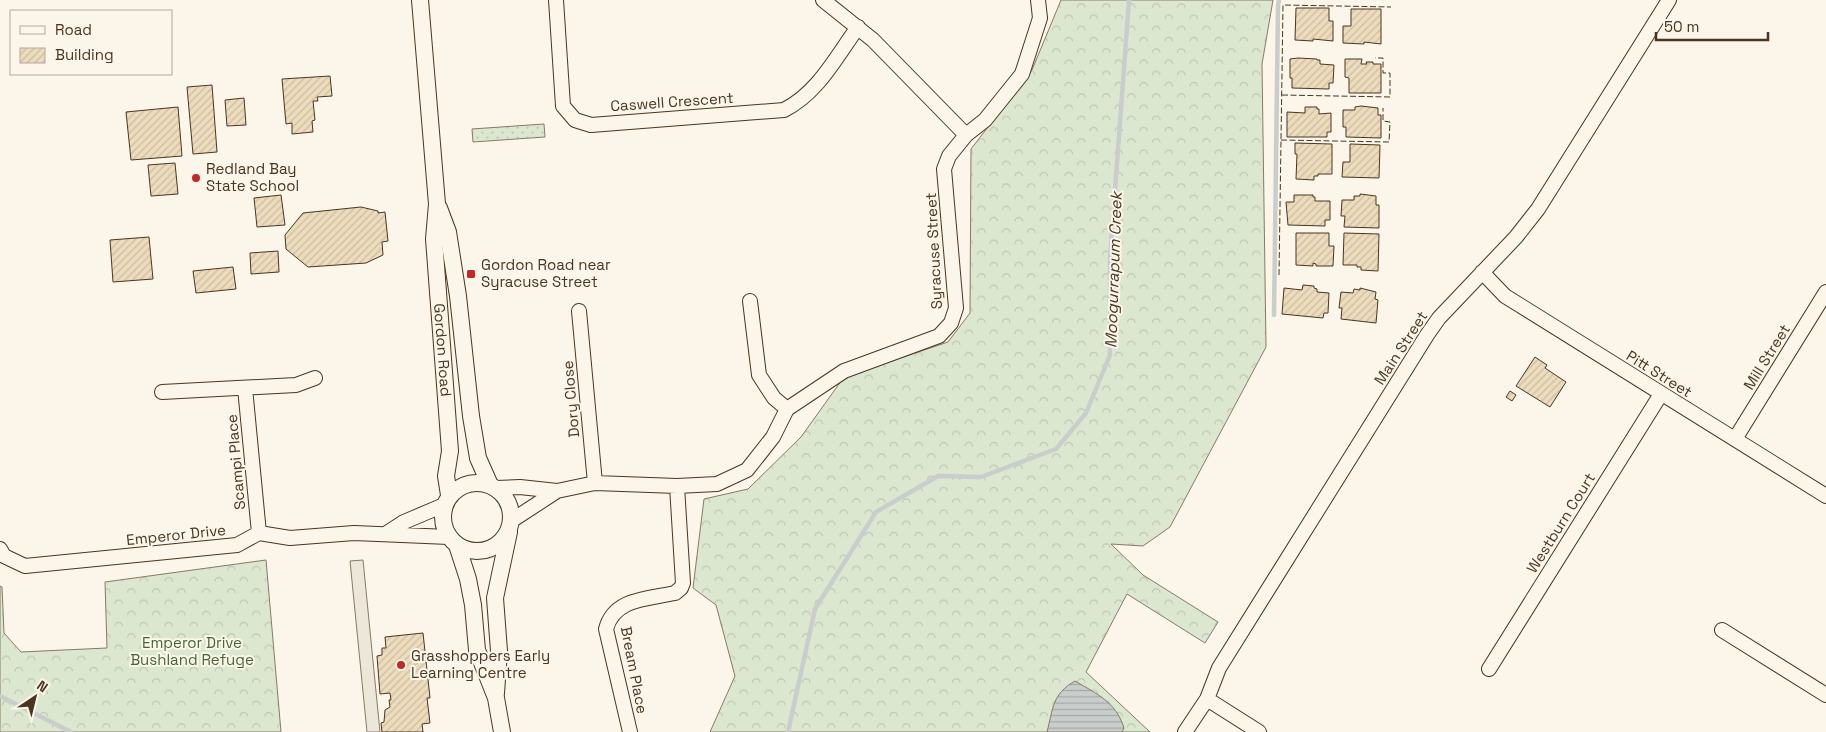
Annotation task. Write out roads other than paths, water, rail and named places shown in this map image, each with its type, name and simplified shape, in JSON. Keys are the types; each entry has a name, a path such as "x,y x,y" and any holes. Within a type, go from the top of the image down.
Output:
{"street":[{"name":"Gordon Road","path":"420,0 438,204 434,239 450,451 446,476 447,500"},
{"name":"Caswell Crescent","path":"556,0 563,106 575,120 591,125 784,110 797,103 812,91 858,27"},
{"path":"823,0 873,40 966,135"},
{"name":"Syracuse Street","path":"557,491 595,483 677,486 717,484 747,470 773,437 787,409 844,371 939,336 951,323 956,308 944,169 949,156 966,135 985,120 1022,74 1040,18 1038,0"},
{"name":"Main Street","path":"1184,732 1207,699 1219,668 1427,335 1439,318 1516,237 1538,209 1670,0"},
{"name":"Gordon Road","path":"438,204 448,232 478,458 493,486"},
{"name":"Pitt Street","path":"1482,272 1505,296 1826,496"},
{"name":"Mill Street","path":"1735,439 1826,292"},
{"path":"750,301 759,375 774,398 787,409"},
{"name":"Dory Close","path":"579,311 595,483"},
{"path":"162,392 296,385 315,378"},
{"name":"Scampi Place","path":"246,388 259,533"},
{"name":"Westburn Court","path":"1489,668 1661,394"},
{"path":"387,534 404,522 447,500 458,488 468,483 479,482 493,486 557,491"},
{"path":"493,486 508,502 511,524 495,598 499,651 496,698"},
{"name":"Bream Place","path":"630,732 606,629 612,615 623,604 675,593 683,584 677,486"},
{"path":"259,533 290,538 354,532 387,534 453,541 466,550 488,550 501,541 511,524 557,491"},
{"path":"447,500 442,516 444,527 453,541 470,587 477,650 496,698 502,732"},
{"name":"Emperor Drive","path":"0,549 4,556 25,566 237,545 259,533"},
{"path":"1722,630 1826,696"},
{"path":"1207,699 1259,732"}],"waterway":[{"name":"Moogurrapum Creek","path":"788,732 815,609 876,512 938,476 981,477 1056,449 1086,413 1110,355 1110,258 1129,0"},
{"path":"1274,315 1279,0"},
{"path":"0,696 71,732"}],"place":[{"name":"Redland Bay State School","path":"196,178"},
{"name":"Gordon Road near Syracuse Street","path":"471,274"},
{"name":"Grasshoppers Early Learning Centre","path":"401,665"}],"park label":[{"name":"Emperor Drive Bushland Refuge","path":"192,652"}]}
